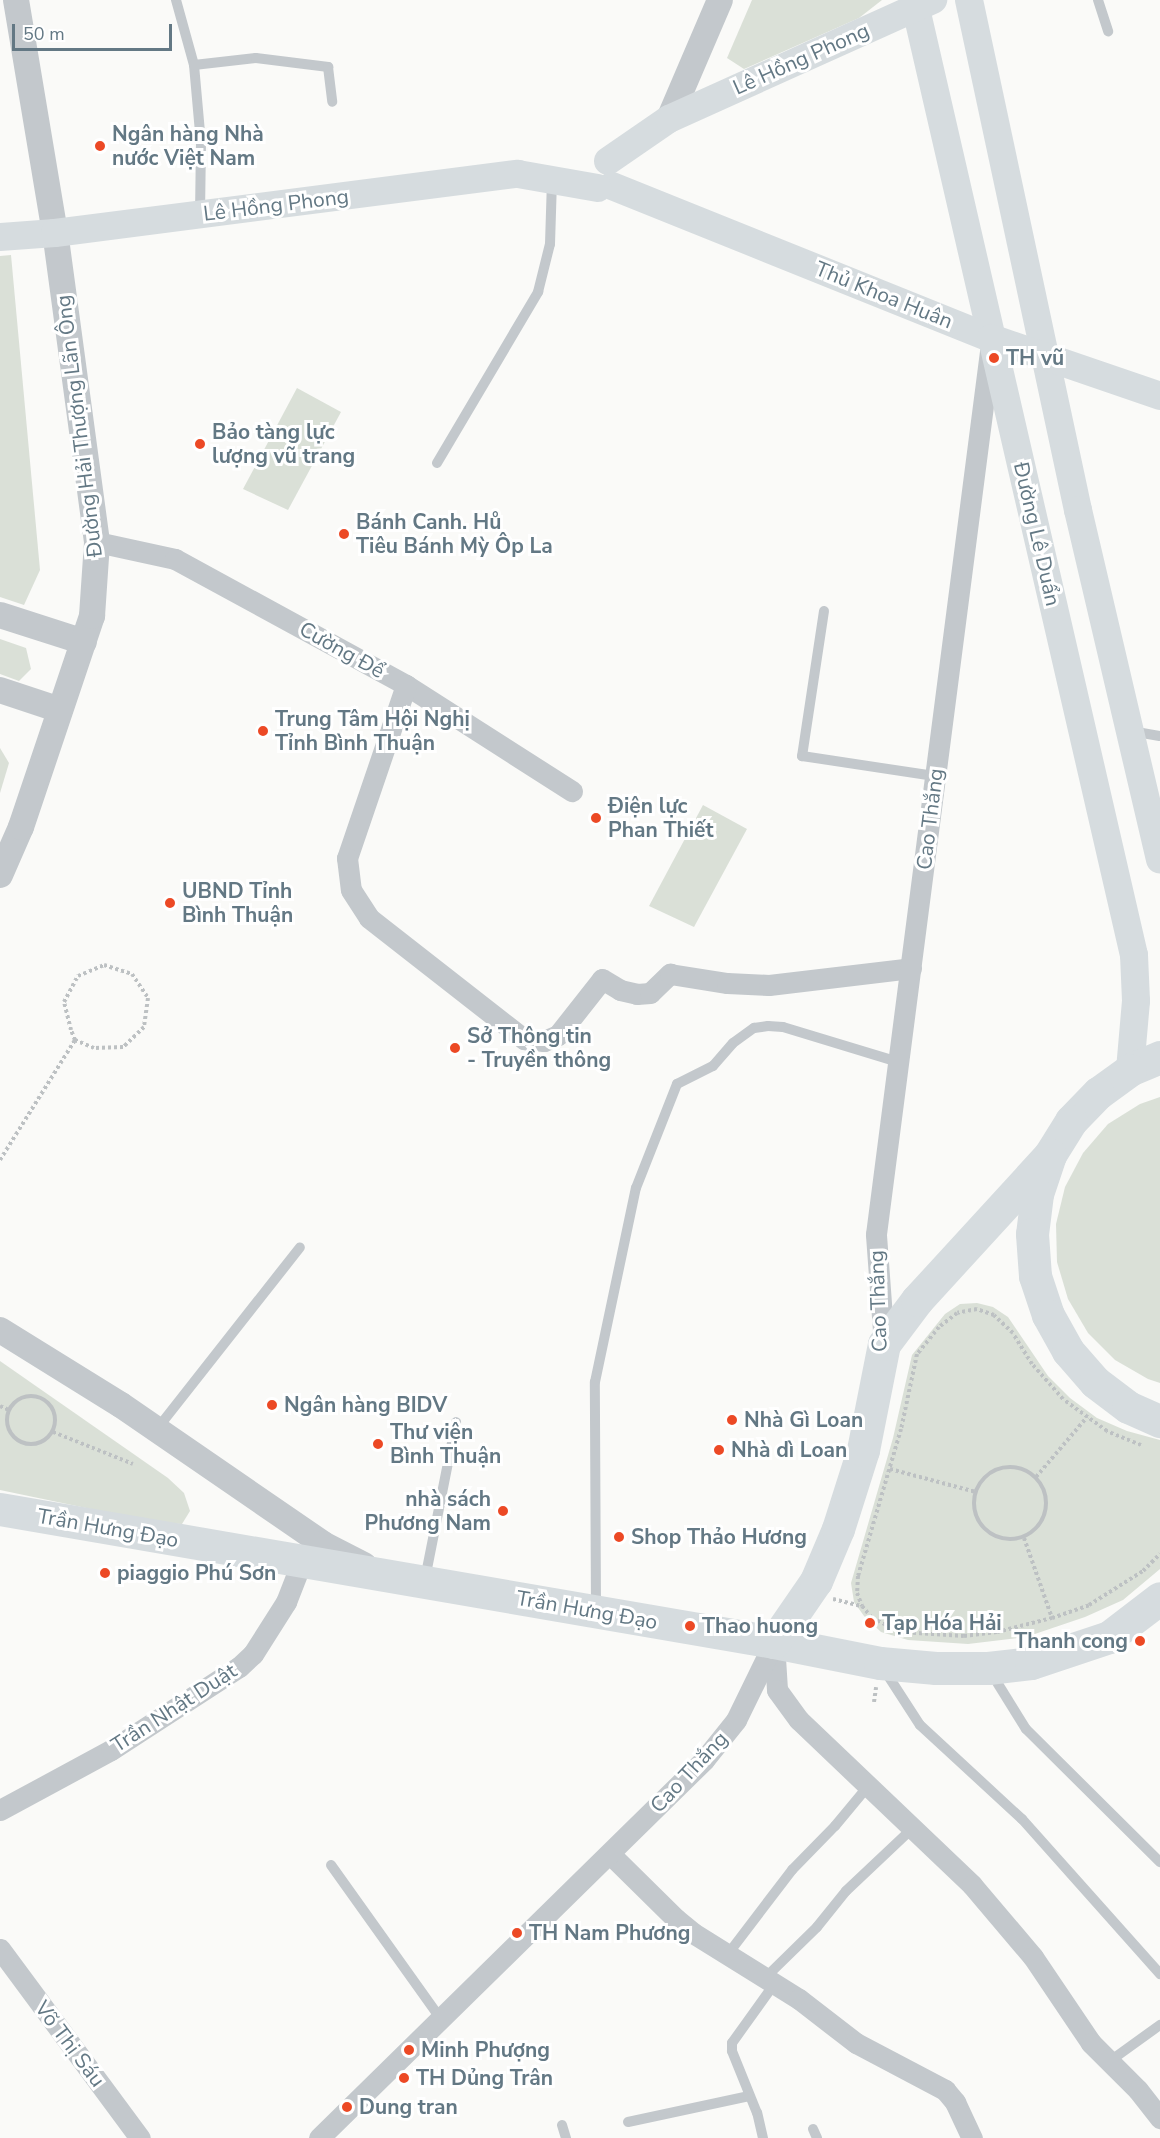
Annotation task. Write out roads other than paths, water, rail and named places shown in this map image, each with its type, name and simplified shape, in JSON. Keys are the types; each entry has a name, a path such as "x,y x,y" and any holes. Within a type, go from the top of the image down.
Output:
{"main road":[{"path":"969,0 1045,357 1160,860"},
{"name":"Lê Hồng Phong","path":"0,237 56,233 518,174 552,180 602,176 669,119 921,2"},
{"name":"Đường Lê Duẩn","path":"921,2 991,338 1134,955 1136,1001 1130,1070"},
{"name":"Thủ Khoa Huân","path":"602,176 991,338 1160,396"},
{"path":"884,1344 917,1300 1050,1155 1071,1121 1098,1093 1130,1070 1160,1057"},
{"path":"1050,1155 1037,1194 1032,1234 1035,1276 1048,1315 1068,1351 1095,1382 1128,1407 1160,1421"},
{"name":"Cao Thắng","path":"774,1642 816,1581 838,1529 863,1450 884,1344"},
{"name":"Trần Hưng Đạo","path":"0,1509 774,1642 880,1663 988,1668 1031,1663 1109,1637 1160,1598"}],"street":[{"path":"669,119 720,0"},
{"name":"Đường Hải Thượng Lãn Ông","path":"0,875 21,827 92,616 97,542 56,233 21,1"},
{"name":"Cao Thắng","path":"884,1344 876,1234 991,338"},
{"name":"Cường Để","path":"97,542 175,559 406,685 572,791"},
{"path":"0,615 84,642"},
{"path":"406,685 347,858 351,890 369,918 524,1040 544,1041 558,1035 602,979 620,990 637,994 650,993 670,974 727,983 769,985 911,968"},
{"path":"0,690 60,710"},
{"path":"0,1330 156,1429 323,1544 383,1575"},
{"name":"Trần Nhật Duật","path":"0,1810 111,1750 239,1667 253,1654 286,1602 302,1561"},
{"path":"774,1642 777,1690 799,1719 972,1885 1025,1948 1091,2043 1138,2090 1160,2118"},
{"name":"Cao Thắng","path":"319,2138 705,1760 736,1720 774,1642"},
{"path":"610,1854 676,1919 771,1980 856,2043 945,2090 955,2102 972,2138"},
{"name":"Võ Thị Sáu","path":"0,1949 140,2138"}],"lane":[{"path":"176,0 194,65 201,144 200,215"},
{"path":"1098,0 1108,31"},
{"path":"194,65 256,58 328,67 332,102"},
{"path":"437,463 538,292 550,244 552,180"},
{"path":"824,611 802,756 935,776"},
{"path":"1130,731 1160,736"},
{"path":"596,1611 595,1382 636,1188 677,1084 712,1066 733,1043 754,1028 768,1026 783,1027 898,1062"},
{"path":"156,1429 300,1247"},
{"path":"424,1582 456,1422"},
{"path":"880,1663 920,1725 1022,1819 1160,1974"},
{"path":"988,1668 1026,1729 1160,1862"},
{"path":"728,1954 792,1870 835,1826 869,1784"},
{"path":"763,2138 732,2051 732,2043 771,1980 846,1891 914,1827"},
{"path":"331,1865 441,2019"},
{"path":"1110,2061 1160,2025"},
{"path":"628,2122 749,2096"},
{"path":"562,2125 566,2138"}],"place":[{"name":"Ngân hàng Nhà nước Việt Nam","path":"100,146"},
{"name":"TH vũ","path":"994,358"},
{"name":"Bảo tàng lực lượng vũ trang","path":"200,444"},
{"name":"Bánh Canh. Hů Tiêu Bánh Mỳ Ôp La","path":"344,534"},
{"name":"Trung Tâm Hội Nghị Tỉnh Bình Thuận","path":"263,731"},
{"name":"Điện lực Phan Thiết","path":"596,818"},
{"name":"UBND Tỉnh Bình Thuận","path":"170,903"},
{"name":"Sở Thông tin - Truyền thông","path":"455,1048"},
{"name":"Ngân hàng BIDV","path":"272,1405"},
{"name":"Nhà Gì Loan","path":"732,1420"},
{"name":"Thư viện Bình Thuận","path":"378,1444"},
{"name":"Nhà dì Loan","path":"719,1450"},
{"name":"nhà sách Phương Nam","path":"503,1511"},
{"name":"Shop Thảo Hương","path":"619,1537"},
{"name":"piaggio Phú Sơn","path":"105,1573"},
{"name":"Tạp Hóa Hải","path":"870,1623"},
{"name":"Thao huong","path":"690,1626"},
{"name":"Thanh cong","path":"1140,1641"},
{"name":"TH Nam Phương","path":"517,1933"},
{"name":"Minh Phượng","path":"409,2050"},
{"name":"TH Dủng Trân","path":"404,2078"},
{"name":"Dung tran","path":"347,2107"}]}
